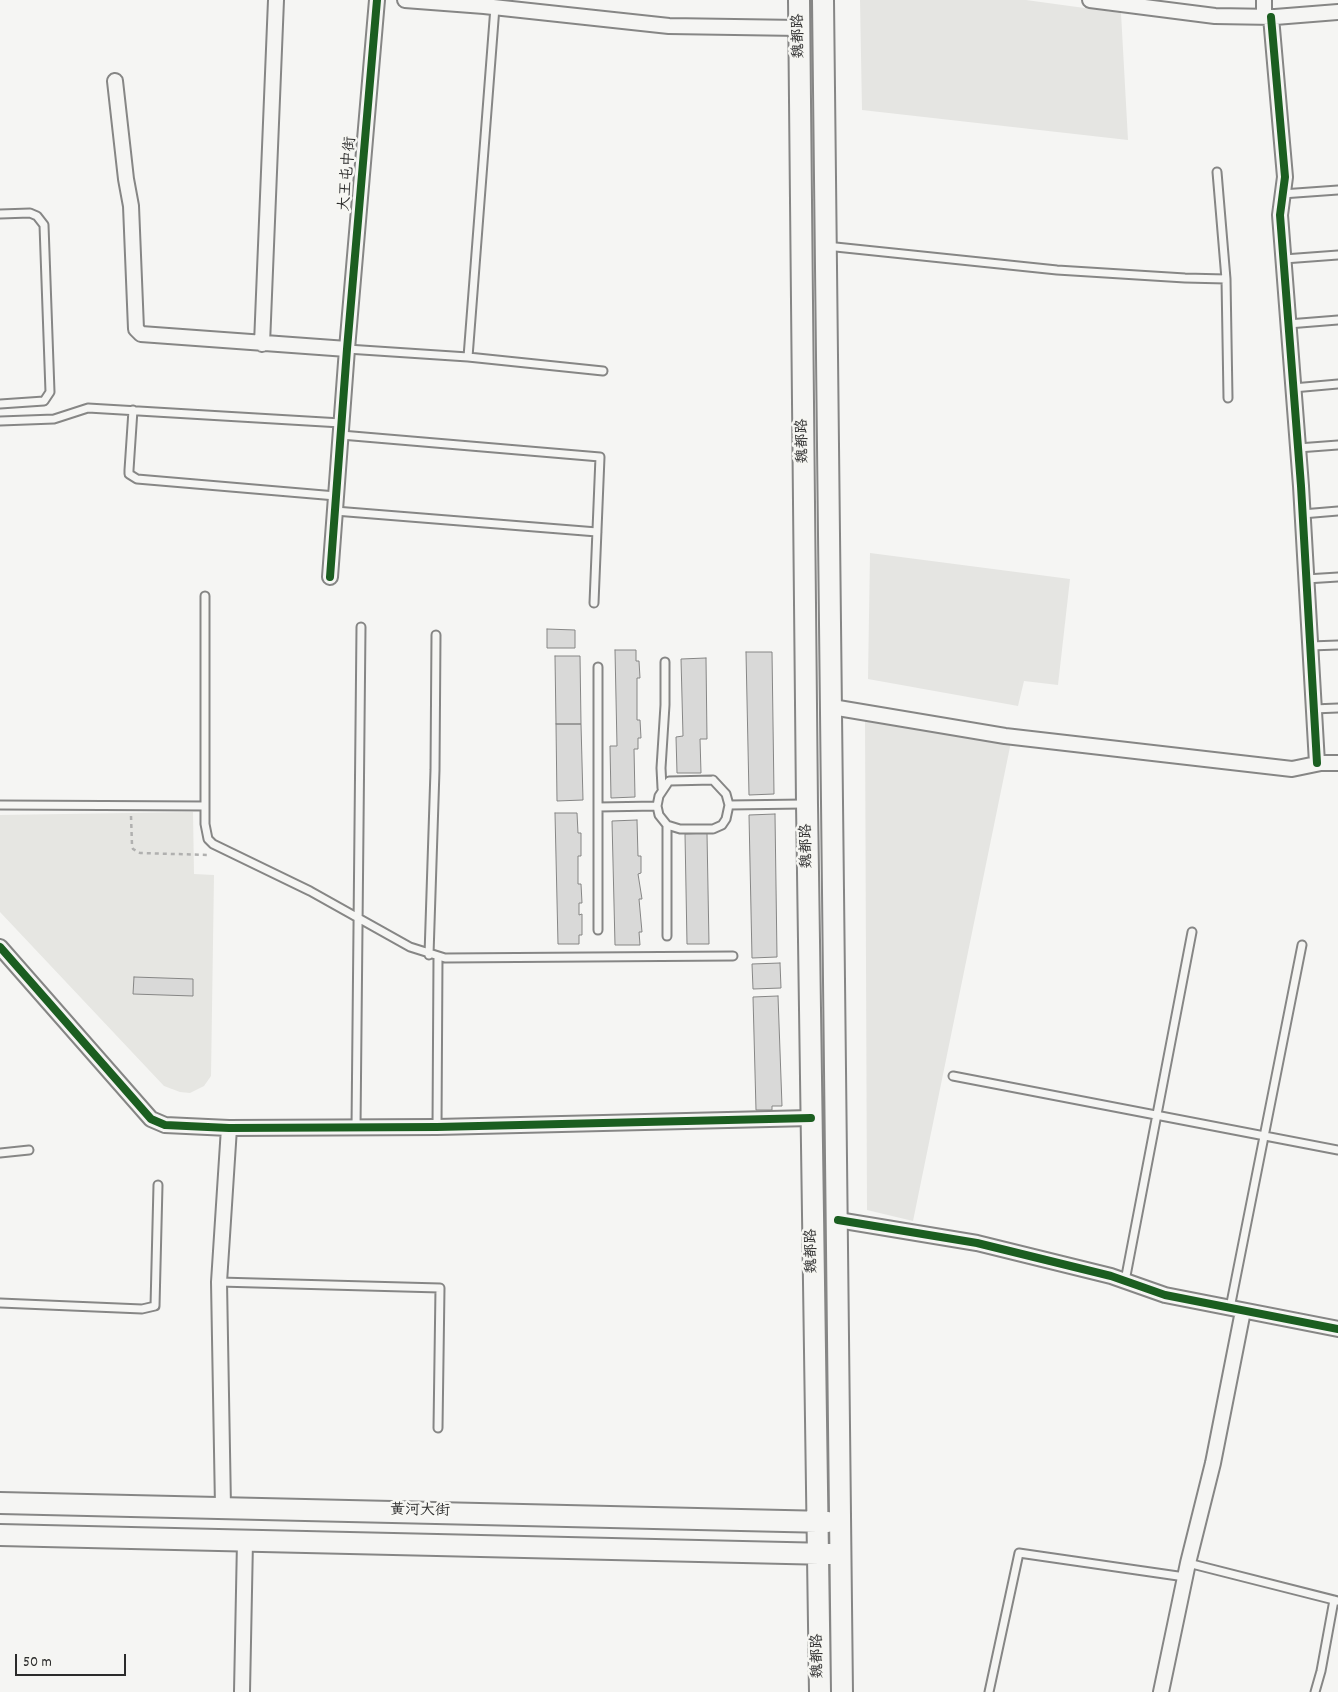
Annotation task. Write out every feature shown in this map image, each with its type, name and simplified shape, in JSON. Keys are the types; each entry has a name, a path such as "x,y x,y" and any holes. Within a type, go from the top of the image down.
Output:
{"main road":[{"name":"魏都路","path":"799,0 807,804 820,1692"},
{"name":"魏都路","path":"823,0 842,1692"},
{"name":"黄河大街","path":"0,1503 840,1522"},
{"path":"0,1535 840,1554"}],"street":[{"path":"262,344 276,0"},
{"name":"大王屯中街","path":"330,577 347,349 377,0"},
{"path":"405,0 488,4 669,26 800,28"},
{"path":"1090,0 1215,16 1268,17 1338,12"},
{"path":"1264,0 1268,17 1285,177 1280,215 1298,448 1316,764"},
{"path":"115,81 126,180 131,206 136,329 141,334 347,349"},
{"path":"832,707 1005,736 1292,768 1338,763"},
{"path":"0,947 151,1119 165,1125 230,1128 356,1128 811,1118"},
{"path":"223,1508 219,1282 230,1128"},
{"path":"838,1220 977,1243 1111,1276 1165,1296 1338,1329"},
{"path":"1161,1692 1186,1570 1213,1463 1237,1309"},
{"path":"242,1692 245,1541"}],"lane":[{"path":"468,357 488,4"},
{"path":"1217,172 1226,279 1228,398"},
{"path":"1282,194 1338,190"},
{"path":"0,214 30,213 37,216 44,225 50,392 44,401 36,403 0,404"},
{"path":"826,246 1057,270 1226,279"},
{"path":"1284,259 1338,255"},
{"path":"1288,324 1338,320"},
{"path":"347,349 468,357 604,371"},
{"path":"1293,388 1338,384"},
{"path":"0,421 54,419 88,408 133,410 341,429 600,457 594,603"},
{"path":"133,410 129,474 137,479 336,496"},
{"path":"1298,448 1338,445"},
{"path":"335,510 597,532"},
{"path":"1302,514 1338,511"},
{"path":"1306,579 1338,577"},
{"path":"205,596 205,806 208,839 213,844 310,891 410,947 438,957 733,956"},
{"path":"356,1128 362,627"},
{"path":"429,955 435,770 436,635"},
{"path":"1310,646 1338,645"},
{"path":"665,662 662,788 657,806 659,815 666,825 667,936"},
{"path":"598,667 598,930"},
{"path":"1313,709 1338,708"},
{"path":"662,788 669,781 713,780 726,794 729,805 726,819 722,825 713,828 680,829 666,825"},
{"path":"729,805 807,804"},
{"path":"0,805 205,806"},
{"path":"598,807 657,806"},
{"path":"1125,1282 1192,932"},
{"path":"1237,1309 1264,1136 1302,946"},
{"path":"437,1127 438,957"},
{"path":"954,1076 1338,1150"},
{"path":"0,1153 29,1150"},
{"path":"0,1303 142,1309 155,1306 158,1185"},
{"path":"219,1282 440,1288 438,1428"},
{"path":"989,1692 1019,1553 1186,1570 1336,1600 1315,1692"}],"path":[{"path":"131,806 133,850 140,853 237,855"}],"shaded area":[{"path":"860,0 1026,0 1121,13 1128,140 862,110"},
{"path":"870,553 1070,579 1058,685 1024,681 1018,706 868,679"},
{"path":"865,718 1011,742 913,1221 867,1210"},
{"path":"193,812 194,874 214,875 211,1076 204,1086 190,1093 180,1092 164,1086 0,912 0,815"}],"building":[{"path":"547,629 575,630 575,648 547,648"},
{"path":"615,650 636,650 636,661 639,661 640,678 637,678 637,720 640,720 641,738 638,738 638,749 634,749 635,797 611,798 610,746 617,746"},
{"path":"746,652 772,652 774,794 749,795"},
{"path":"555,656 580,656 581,724 556,724"},
{"path":"706,658 707,739 700,739 701,773 677,773 676,737 683,736 681,659"},
{"path":"556,724 581,724 583,800 557,801"},
{"path":"555,813 577,813 578,833 581,833 581,856 578,856 578,884 581,884 582,903 579,903 579,915 582,914 582,935 579,935 579,944 558,944"},
{"path":"775,814 777,957 752,958 749,815"},
{"path":"637,820 638,856 641,856 641,873 638,874 642,899 639,899 642,932 639,932 640,945 615,945 612,821"},
{"path":"707,833 709,944 687,944 685,834"},
{"path":"780,963 781,988 753,989 752,964"},
{"path":"134,977 193,979 193,996 133,994"},
{"path":"778,996 782,1106 772,1106 772,1110 756,1110 753,997"}],"cycle path":[{"path":"330,577 347,349 377,0"},
{"path":"1271,17 1285,177 1280,215 1301,486 1317,763"},
{"path":"0,947 151,1119 165,1125 229,1128 437,1127 811,1118"},
{"path":"838,1220 977,1243 1111,1276 1165,1295 1338,1329"}]}
